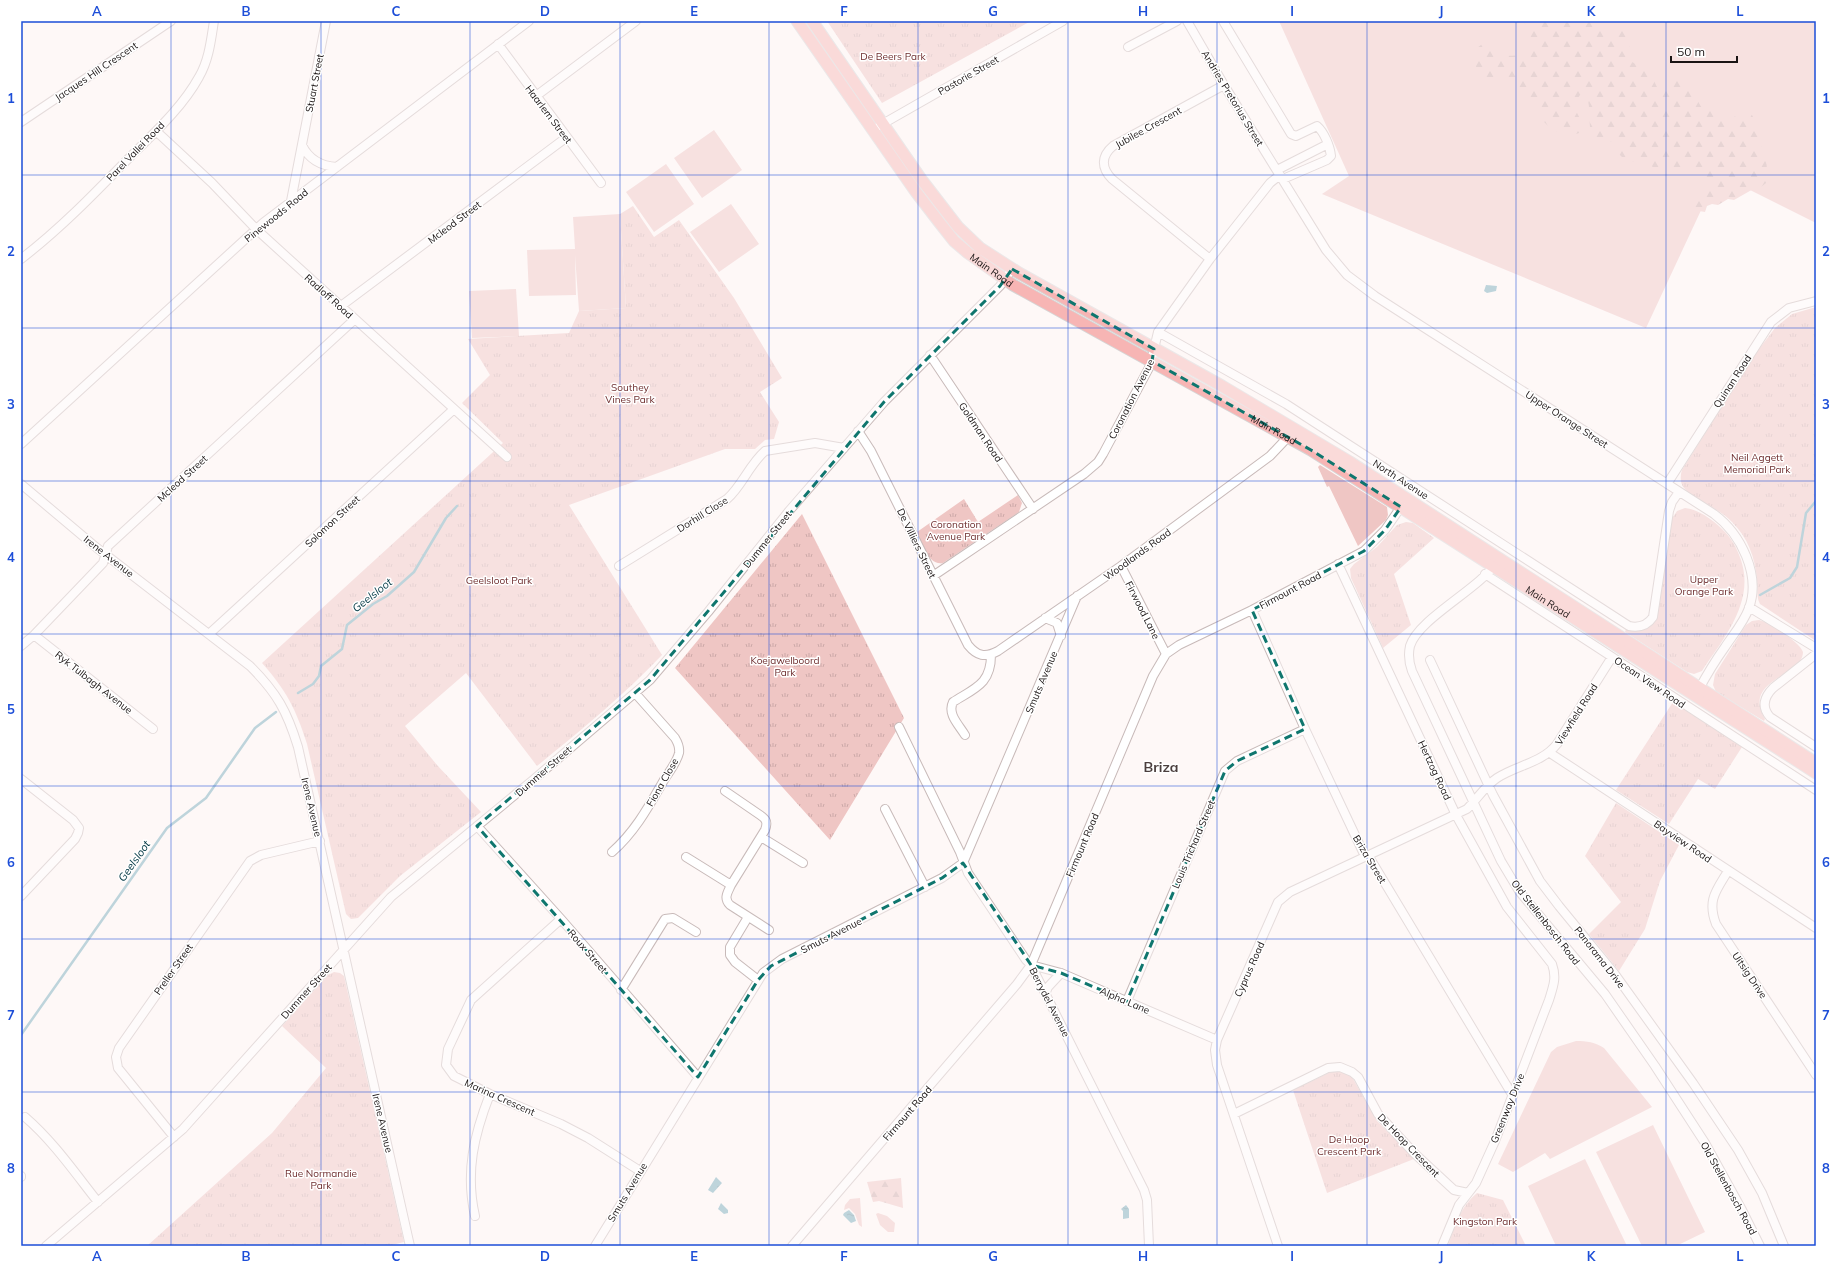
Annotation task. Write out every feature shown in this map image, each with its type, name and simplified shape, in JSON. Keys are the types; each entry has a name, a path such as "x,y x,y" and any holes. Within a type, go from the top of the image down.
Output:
{"main road":[{"name":"Main Road","path":"797,21 958,228 980,248 1288,437 1404,503"},
{"name":"Main Road","path":"812,21 878,126 916,192 954,241 982,265 1004,280 1292,426 1404,503 1697,692 1816,773"},
{"name":"Main Road","path":"1697,692 1816,763"}],"street":[{"name":"Jacques Hill Crescent","path":"21,122 171,21"},
{"name":"Stuart Street","path":"291,201 326,21"},
{"name":"Pinewoods Road","path":"21,444 256,229 529,21"},
{"path":"536,96 636,21"},
{"name":"Pastorie Street","path":"878,126 1063,21"},
{"path":"1128,47 1176,21"},
{"name":"Andries Pretorius Street","path":"1187,21 1224,85 1280,175"},
{"path":"1223,21 1291,134 1296,136 1317,126 1328,144 1331,156 1327,160 1310,167 1280,175"},
{"name":"Parel Vallei Road","path":"21,259 65,222 176,109 200,76 208,54 212,23"},
{"name":"Haarlem Street","path":"498,44 601,183"},
{"name":"Jubilee Crescent","path":"1210,259 1112,179 1105,170 1103,159 1106,153 1113,146 1224,85"},
{"name":"Radloff Road","path":"156,131 212,183 256,229 507,457"},
{"name":"Mcleod Street","path":"341,306 567,137"},
{"path":"1280,175 1304,156 1328,144"},
{"path":"302,145 307,154 315,161 325,165 337,167"},
{"name":"Coronation Avenue","path":"933,576 1084,474 1098,462 1153,355 1158,332 1210,259 1270,183 1280,175"},
{"name":"Upper Orange Street","path":"1280,175 1326,250 1347,275 1375,296 1721,520 1737,538 1745,554 1750,573 1752,594 1749,607 1741,623 1697,692"},
{"name":"Dummer Street","path":"52,1244 98,1202 174,1137 390,897 635,693 669,658 789,511 884,402 1004,280 1012,269"},
{"name":"Quinan Road","path":"1667,484 1771,322 1789,308 1816,301"},
{"name":"Mcleod Street","path":"21,646 34,635 103,563 108,546 355,319"},
{"name":"North Avenue","path":"1158,332 1286,404 1629,626 1640,627 1646,624 1653,616 1669,511 1672,502 1679,492"},
{"name":"Goldman Road","path":"930,355 1033,509"},
{"name":"Solomon Street","path":"209,634 454,409"},
{"name":"De Villiers Street","path":"858,432 871,451 968,645 977,653 986,656 991,655"},
{"name":"Woodlands Road","path":"991,655 1121,566 1270,456 1288,437"},
{"name":"Dorhill Close","path":"618,566 727,499 737,489 765,451 814,443 844,448"},
{"name":"Irene Avenue","path":"21,484 105,554 250,666 266,682 284,709 298,747 410,1246"},
{"name":"Firmount Road","path":"792,1246 1017,984 1031,965 1153,676 1166,654 1179,645 1252,610 1364,551 1386,530 1404,503"},
{"name":"Old Stellenbosch Road","path":"1496,562 1485,574 1417,633 1410,647 1409,656 1412,671 1501,861 1519,891 1604,994 1655,1066 1705,1143 1760,1246"},
{"name":"Hertzog Road","path":"1338,564 1456,815 1507,907 1552,964"},
{"name":"Firwood Lane","path":"1121,566 1166,654"},
{"name":"Ocean View Road","path":"1485,574 1816,790"},
{"name":"Smuts Avenue","path":"595,1246 758,980 771,966 953,872 963,863 1078,596"},
{"path":"1749,607 1816,648"},
{"name":"Briza Street","path":"1252,610 1305,729 1363,852 1368,856 1513,1096"},
{"path":"1045,618 1057,623 1061,636"},
{"name":"Ryk Tulbagh Avenue","path":"34,635 153,728"},
{"path":"1816,654 1773,688 1768,693 1764,702 1765,711 1770,717 1816,747"},
{"path":"965,735 952,714 951,706 953,702 982,683 987,678 991,666 991,655"},
{"name":"Viewfield Road","path":"1473,801 1497,778 1550,753 1558,744 1612,657"},
{"name":"Panorama Drive","path":"1430,660 1489,786 1546,890 1614,973 1693,1083 1738,1150 1762,1193 1784,1246"},
{"name":"Fiona Close","path":"612,852 623,842 641,819 675,762 679,751 676,738 635,693"},
{"name":"Berrydel Avenue","path":"899,727 960,852 968,873 1026,960 1031,965 1046,992 1144,1190 1147,1200 1149,1246"},
{"name":"Louis Trichard Street","path":"1126,1001 1225,771 1237,761 1305,729"},
{"name":"Bayview Road","path":"1550,753 1816,928"},
{"path":"21,779 73,820 79,828 78,833 21,896"},
{"path":"725,792 765,818 767,826 731,885 726,897 728,903 769,930"},
{"name":"Cyprus Road","path":"1278,1246 1217,1065 1217,1040 1275,908 1281,898 1290,892 1456,815 1468,808 1473,801"},
{"path":"885,809 925,887"},
{"name":"Roux Street","path":"477,826 561,919 698,1077"},
{"path":"761,837 803,863"},
{"name":"Preller Street","path":"174,1137 118,1068 116,1058 119,1048 250,861 261,855 320,841"},
{"path":"686,857 731,885"},
{"name":"Uitsig Drive","path":"1728,871 1712,901 1711,912 1716,924 1816,1075"},
{"path":"748,917 730,947 730,955 735,962 758,980"},
{"path":"621,990 665,919 670,918 677,920 696,932"},
{"name":"Marina Crescent","path":"561,919 471,1000 453,1036 446,1057 446,1065 454,1076 490,1094 561,1124 588,1138 640,1171"},
{"name":"Greenway Drive","path":"1442,1246 1459,1205 1480,1174 1513,1096 1554,984 1555,972 1552,964"},
{"name":"Alpha Lane","path":"1031,965 1061,973 1217,1040"},
{"path":"1046,992 1048,987 1061,973"},
{"name":"De Hoop Crescent","path":"1234,1114 1328,1068 1334,1066 1347,1069 1358,1077 1378,1114 1414,1153 1454,1190 1468,1193"},
{"path":"475,1216 471,1195 474,1141 479,1122 490,1094"},
{"path":"25,1116 57,1151 98,1202"}],"highlighted area":[{"path":"1012,269 1154,349 1152,361 1311,450 1401,507 1385,530 1364,551 1252,610 1305,729 1237,761 1225,771 1127,1001 1061,973 1031,965 963,863 942,878 771,966 758,980 698,1077 477,826 650,680 884,402 1000,286"}],"green space":[{"name":"De Beers Park","path":"827,21 1031,21 882,103"},
{"path":"1279,21 1816,21 1816,223 1718,174 1646,328 1322,194 1349,176"},
{"path":"1523,21 1599,21 1605,33 1617,30 1626,31 1629,33 1630,37 1630,55 1632,62 1647,71 1657,87 1662,90 1675,79 1681,80 1690,86 1702,108 1714,111 1729,122 1737,115 1742,113 1752,115 1763,137 1761,149 1766,160 1768,177 1766,183 1734,200 1728,199 1718,205 1712,204 1707,206 1705,212 1699,211 1694,207 1703,188 1708,183 1707,181 1702,180 1686,169 1676,167 1671,170 1625,160 1616,151 1616,146 1613,141 1602,142 1596,140 1590,127 1586,95 1580,95 1575,106 1581,121 1579,133 1563,134 1548,126 1529,99 1505,81 1500,80 1493,82 1478,69 1472,56 1474,52 1488,39 1494,41 1499,52 1509,56 1516,55 1532,48 1534,42 1530,38 1531,32"},
{"path":"714,130 742,170 702,198 674,158"},
{"path":"666,164 694,204 654,232 626,192"},
{"path":"731,204 759,244 719,272 690,232"},
{"name":"Geelsloot Park","path":"633,206 654,237 679,220 734,298 782,378 760,392 779,422 774,439 765,440 755,449 725,449 569,505 662,655 617,699 537,766 466,673 405,726 437,765 481,812 400,876 358,918 351,919 346,914 303,732 284,691 262,663 503,443 462,403 490,375 468,339 569,333 579,311 626,308 620,214"},
{"path":"620,214 626,308 579,311 575,255 576,295 529,296 527,250 575,249 573,217"},
{"path":"516,289 519,336 472,338 469,291"},
{"name":"Neil Aggett Memorial Park","path":"1816,307 1816,641 1760,604 1754,563 1750,548 1738,528 1727,517 1688,492 1681,482 1681,477 1682,470 1753,357 1775,328 1792,314"},
{"path":"1320,465 1387,507 1388,515 1386,520 1358,546 1329,486 1327,487 1318,467"},
{"name":"Coronation Avenue Park","path":"1018,495 1022,503 1019,512 943,563 933,561 926,553 917,532 964,499 978,522"},
{"name":"Upper Orange Park","path":"1685,508 1695,510 1705,516 1725,532 1738,551 1744,575 1744,590 1741,605 1735,619 1702,671 1694,674 1687,672 1625,632 1626,629 1639,631 1646,629 1656,620 1671,520 1677,511"},
{"name":"Koejawelboord Park","path":"802,514 904,718 830,840 675,668"},
{"path":"1406,522 1413,523 1434,538 1394,574 1411,625 1383,648 1351,578 1350,569 1354,564 1377,547 1397,525"},
{"path":"1759,620 1784,633 1797,643 1803,652 1800,660 1794,667 1766,687 1761,695 1760,706 1765,719 1764,721 1716,692 1713,685 1715,674 1746,625 1752,621"},
{"path":"1673,702 1742,747 1715,789 1698,779 1669,824 1616,790"},
{"path":"1616,803 1679,845 1660,881 1645,929 1619,971 1589,934 1621,902 1585,856"},
{"name":"Rue Normandie Park","path":"334,972 340,973 344,976 404,1242 388,1246 147,1246 272,1133 326,1068 282,1026 328,975"},
{"path":"1576,1041 1591,1042 1604,1048 1652,1107 1550,1159 1545,1153 1513,1172 1498,1164 1551,1052 1557,1047"},
{"name":"De Hoop Crescent Park","path":"1333,1071 1341,1071 1352,1077 1377,1121 1414,1159 1327,1193 1293,1090"},
{"path":"1653,1125 1705,1232 1676,1246 1642,1246 1596,1152"},
{"path":"1585,1159 1627,1246 1556,1246 1528,1186"},
{"path":"901,1178 903,1208 879,1201 873,1202 867,1182"},
{"name":"Kingston Park","path":"1477,1193 1503,1200 1526,1246 1448,1246 1462,1211 1471,1198"},
{"path":"860,1198 862,1227 859,1225 855,1214 849,1208 844,1210 845,1205 850,1199"},
{"path":"878,1213 887,1216 895,1223 894,1232 888,1232 880,1225 876,1214"}],"water":[{"path":"1486,285 1497,286 1496,291 1487,293 1484,291"},
{"path":"716,1177 722,1183 713,1193 708,1190"},
{"path":"721,1203 728,1210 728,1213 724,1214 718,1209"},
{"path":"1126,1205 1129,1209 1129,1218 1123,1219 1123,1211 1121,1209"},
{"path":"849,1210 854,1215 856,1221 851,1223 843,1215"}],"waterway":[{"path":"1760,595 1790,578 1797,567 1806,513 1816,501"},
{"name":"Geelsloot","path":"298,693 313,684 319,676 321,666 342,649 347,625 373,604 387,596 414,572 446,518 457,506"},
{"name":"Geelsloot","path":"21,1035 167,828 206,798 255,728 276,712"}],"district":[{"name":"Briza","path":"1161,767"}],"park label":[{"name":"Southey Vines Park","path":"630,392"}]}
